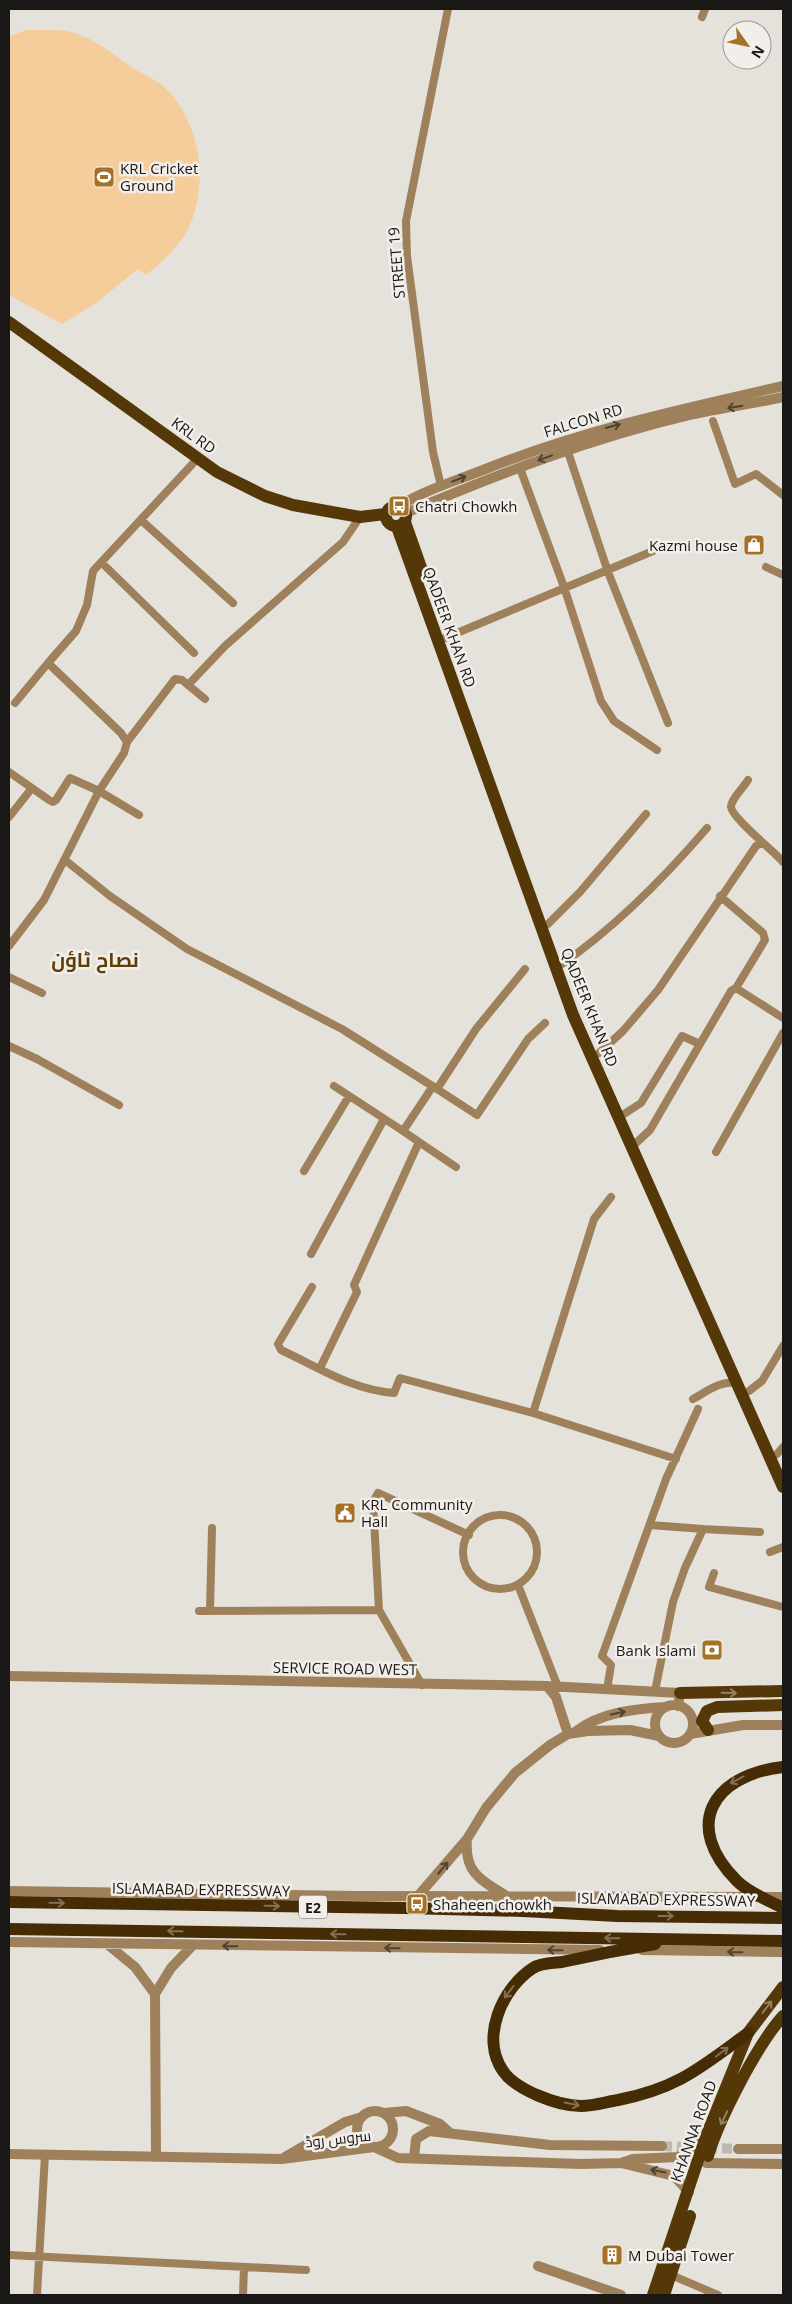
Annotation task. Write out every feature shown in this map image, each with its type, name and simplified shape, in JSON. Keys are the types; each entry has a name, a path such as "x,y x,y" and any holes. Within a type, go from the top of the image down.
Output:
{"highway":[{"path":"783,1767 755,1772 727,1786 714,1800 709,1828 716,1853 738,1882 783,1908"},
{"name":"ISLAMABAD EXPRESSWAY","path":"9,1902 523,1910 617,1916 783,1918"},
{"name":"E2","path":"9,1928 783,1941"},
{"path":"685,1939 534,1967 512,1987 502,2002 498,2016 495,2045 504,2072 522,2088 545,2098 580,2106 648,2094 685,2078 748,2033"}],"main road":[{"name":"KRL RD","path":"9,322 217,472 265,496 293,505 360,517 385,514 388,523 402,517"},
{"name":"QADEER KHAN RD","path":"402,517 562,964 636,1143 749,1391 780,1450 783,1467"},
{"name":"QADEER KHAN RD","path":"402,517 573,1015 783,1487"},
{"path":"679,1699 783,1691"},
{"path":"708,1730 702,1721 707,1711 717,1708 783,1705"},
{"name":"KHANNA ROAD","path":"653,2295 689,2192 704,2139 748,2033 783,1987"},
{"path":"664,2295 706,2163 721,2124 755,2056 783,2016"}],"street":[{"name":"STREET 19","path":"440,486 433,452 407,256 406,221 448,9"},
{"path":"702,17 705,9"},
{"name":"FALCON RD","path":"402,517 440,486 562,441 676,409 783,386"},
{"name":"FALCON RD","path":"402,517 484,480 561,451 690,415 783,397"},
{"path":"713,421 736,484 756,474 783,495"},
{"path":"569,454 608,572 668,723"},
{"path":"15,704 76,630 87,605 93,571 198,458"},
{"path":"521,471 564,587 601,701 614,721 657,750"},
{"path":"188,685 225,646 343,542 360,517"},
{"path":"141,520 233,603"},
{"path":"445,638 564,587 608,572 654,551"},
{"path":"102,562 194,653"},
{"path":"766,567 783,575"},
{"path":"48,663 121,733 127,742"},
{"path":"9,946 44,900 99,791 124,753 127,742 174,679 182,680 205,699"},
{"path":"9,772 53,802 70,778 99,791 139,815"},
{"path":"748,780 731,808 761,843 769,846 783,862"},
{"path":"9,817 32,788"},
{"path":"548,924 580,892 646,814"},
{"path":"562,964 582,950 665,876 707,828"},
{"path":"599,1053 629,1024 658,990 720,896 756,846 761,843"},
{"path":"65,860 110,896 187,949 342,1029 477,1115 528,1039 545,1023"},
{"path":"636,1143 650,1130 731,991 736,988 765,940 763,932 720,896"},
{"path":"403,1131 480,1023 525,969"},
{"path":"9,976 42,993"},
{"path":"736,988 783,1018"},
{"path":"716,1152 783,1033"},
{"path":"624,1114 641,1103 682,1036 700,1044"},
{"path":"9,1046 37,1059 119,1105"},
{"path":"334,1086 456,1166"},
{"path":"304,1171 349,1096"},
{"path":"311,1254 384,1119"},
{"path":"320,1368 357,1292 354,1285 419,1142"},
{"path":"533,1413 594,1219 611,1197"},
{"path":"312,1287 278,1344 281,1350 320,1368 346,1383 379,1392 394,1393 400,1378 533,1413 676,1459"},
{"path":"749,1391 762,1381 783,1346"},
{"path":"693,1399 718,1386 730,1382 737,1383"},
{"path":"607,1690 611,1665 602,1656 650,1525 698,1409"},
{"path":"422,1685 379,1610 373,1502 378,1493 468,1535"},
{"path":"496,1515 510,1517 523,1523 532,1534 537,1548 535,1563 529,1576 518,1585 504,1589 489,1588 477,1581 467,1570 463,1556 464,1542 468,1535 471,1529 482,1520 496,1515"},
{"path":"650,1525 760,1532"},
{"path":"210,1611 212,1528"},
{"path":"655,1691 673,1602 685,1568 703,1529"},
{"path":"770,1552 783,1546"},
{"path":"714,1573 709,1587 783,1607"},
{"path":"518,1585 569,1730"},
{"path":"199,1611 379,1610"},
{"name":"SERVICE ROAD WEST","path":"9,1676 655,1691 679,1699"},
{"path":"658,1736 656,1720 658,1714 679,1699 693,1723 690,1734"},
{"path":"418,1896 467,1839 486,1808 516,1773 569,1730 595,1719 622,1712 666,1707"},
{"path":"569,1730 630,1730 658,1736 668,1743 674,1743 680,1742 690,1734 708,1730 743,1725 783,1724"},
{"path":"467,1839 466,1852 474,1875 506,1896"},
{"path":"9,1891 418,1896 783,1896"},
{"path":"9,1942 192,1946 783,1952"},
{"path":"107,1944 135,1967 155,1994"},
{"path":"156,2157 155,1994 171,1968 192,1946"},
{"path":"282,2159 345,2122 368,2112 406,2111 440,2124 450,2133"},
{"path":"362,2116 357,2132 360,2139 374,2146 388,2140 392,2134 393,2126 384,2113"},
{"path":"414,2158 416,2139 421,2134 429,2131 496,2141 550,2145 662,2146"},
{"path":"621,2163 633,2159 678,2157 704,2139"},
{"name":"سروس روڈ","path":"9,2154 282,2159 374,2146 398,2158 580,2164 621,2163 674,2176 689,2192"},
{"path":"738,2149 783,2149"},
{"path":"37,2295 45,2155"},
{"path":"706,2163 783,2164"},
{"path":"9,2255 306,2270"},
{"path":"538,2266 621,2295"},
{"path":"243,2295 244,2267"},
{"path":"671,2275 718,2295"}],"shaded area":[{"name":"KRL Cricket Ground","path":"27,30 60,30 82,36 100,45 131,67 159,83 178,103 187,119 194,136 198,155 200,173 199,192 195,210 186,233 176,247 146,275 138,269 96,303 62,324 9,295 9,36"}],"tunnel":[{"path":"662,2146 738,2149"}],"place":[{"name":"KRL Cricket Ground","path":"104,177"},
{"name":"Chatri Chowkh","path":"399,506"},
{"name":"Kazmi house","path":"754,545"},
{"name":"KRL Community Hall","path":"345,1513"},
{"name":"Bank Islami","path":"712,1650"},
{"name":"Shaheen chowkh","path":"417,1904"},
{"name":"M Dubai Tower","path":"612,2255"}],"district":[{"name":"نصاح ٹاؤن","path":"95,959"}]}
